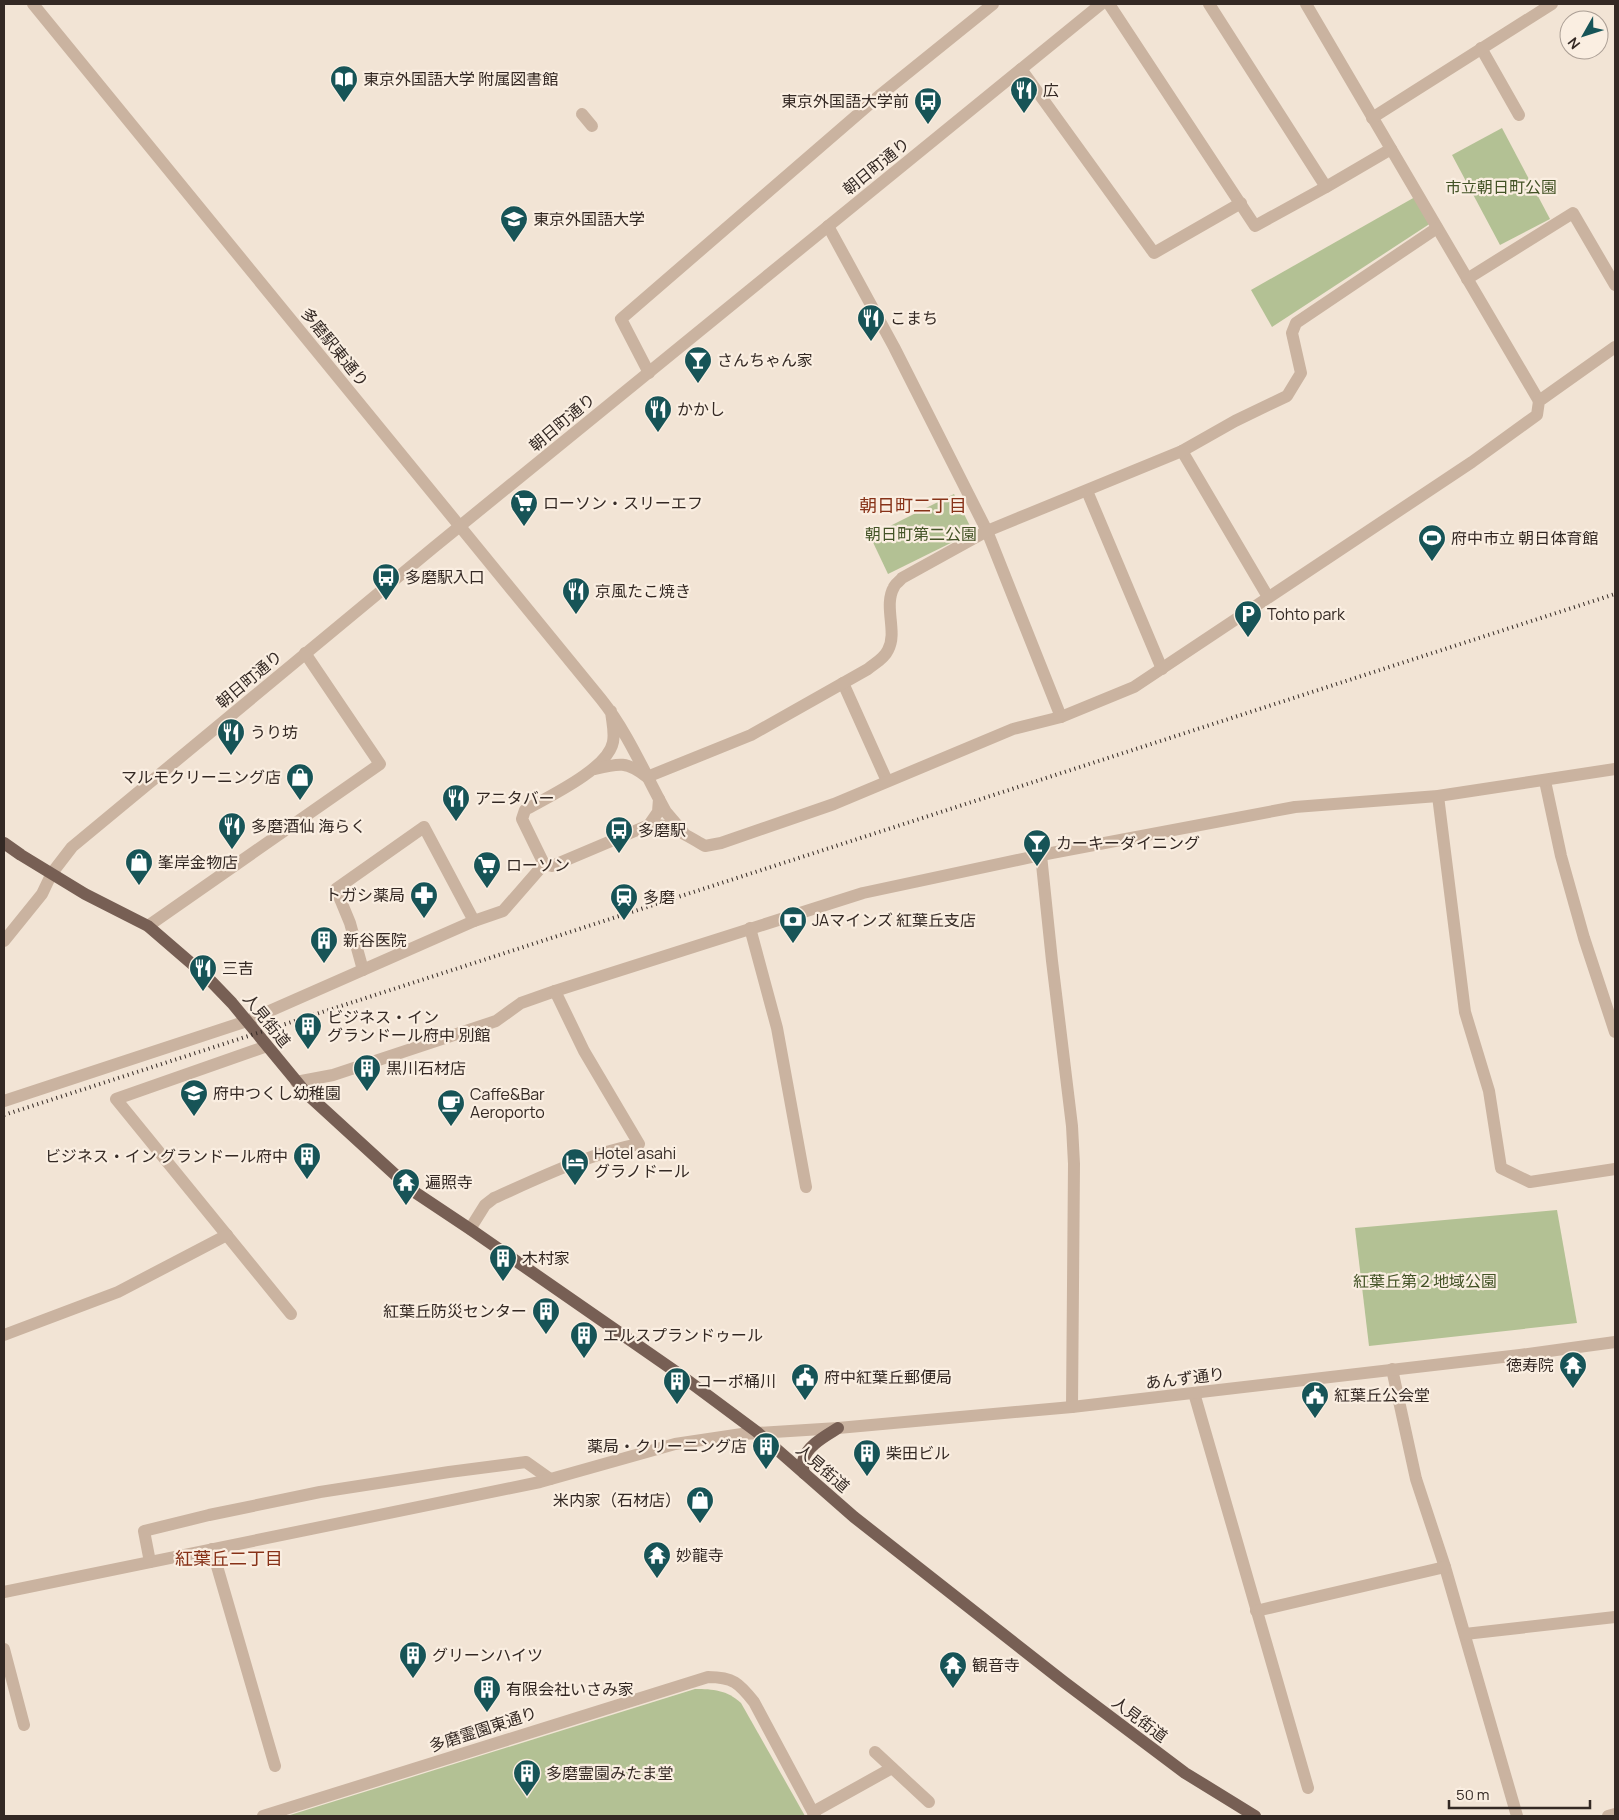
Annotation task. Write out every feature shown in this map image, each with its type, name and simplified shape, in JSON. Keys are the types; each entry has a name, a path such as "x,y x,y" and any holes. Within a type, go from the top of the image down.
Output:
{"main road":[{"name":"人見街道","path":"4,842 109,907 148,926 206,976 247,1021 296,1082 361,1145 413,1191 678,1374 757,1432 862,1523 1072,1688 1185,1773 1255,1816"},
{"path":"804,1473 803,1462 805,1455 838,1428"}],"street":[{"name":"多磨駅東通り","path":"33,4 611,711 666,812 686,836"},
{"path":"649,373 621,319 872,103 993,4"},
{"name":"朝日町通り","path":"4,940 42,894 52,873 72,847 460,526 1101,4"},
{"path":"1108,4 1255,226 1391,149"},
{"path":"1209,4 1326,187"},
{"path":"611,711 614,732 613,744 605,758 593,770 525,810 522,819 544,864 552,866 649,825 659,824 673,828 704,846 721,843 826,807 1013,729 1061,717 1134,687 1472,462 1537,415 1538,401 1306,4"},
{"path":"1372,118 1552,4"},
{"path":"1482,48 1518,116"},
{"path":"1021,69 1154,253 1241,204"},
{"path":"582,114 592,126"},
{"path":"1466,278 1573,213 1615,285"},
{"path":"828,226 894,347 987,532 1061,717"},
{"path":"593,770 615,764 627,765 636,768 647,777 751,735 868,669 883,658 892,642 892,596 894,587 914,570 987,532 1182,451 1235,421 1287,396 1301,373 1292,333 1296,323 1437,228"},
{"path":"1538,401 1615,347"},
{"path":"1182,451 1268,597"},
{"path":"1087,491 1162,669"},
{"path":"148,926 380,764 305,653"},
{"path":"843,683 887,781"},
{"path":"296,1082 333,1075 496,1021 521,1003 555,991 750,928 863,894 1042,855 1295,807 1438,796 1615,769"},
{"path":"1545,780 1561,856 1584,938 1615,1032"},
{"path":"1438,796 1465,1012 1489,1091 1501,1168 1530,1182 1615,1169"},
{"path":"649,825 658,812 659,799"},
{"path":"363,970 350,923 336,889 424,827 474,921"},
{"path":"1042,855 1052,961 1072,1126 1074,1164 1072,1407"},
{"path":"4,1101 247,1021 474,921 504,911 544,864"},
{"path":"750,928 777,1028 806,1187"},
{"path":"470,1229 485,1205 494,1198 571,1164 623,1147 639,1144 584,1051 555,991"},
{"path":"267,1046 116,1099 291,1314"},
{"path":"4,1335 118,1292 228,1235"},
{"name":"あんず通り","path":"4,1592 550,1479 675,1444 757,1432 838,1428 1072,1407 1520,1355 1615,1342"},
{"path":"1392,1369 1416,1479 1445,1567 1517,1816"},
{"path":"1194,1393 1308,1788"},
{"path":"150,1562 144,1531 278,1500 449,1472 526,1462 550,1479"},
{"path":"212,1549 275,1766"},
{"path":"1256,1611 1445,1567"},
{"path":"1464,1634 1615,1617"},
{"path":"4,1649 24,1725"},
{"name":"多磨霊園東通り","path":"263,1816 708,1677 722,1677 734,1681 742,1687 754,1702 814,1814"},
{"path":"875,1752 929,1802"},
{"path":"814,1814 892,1768"},
{"path":"1608,1816 1615,1814"}],"green space":[{"name":"市立朝日町公園","path":"1502,128 1550,219 1500,245 1452,155"},
{"path":"1415,197 1431,223 1272,327 1251,290"},
{"name":"朝日町第二公園","path":"954,494 973,532 888,574 870,536"},
{"name":"紅葉丘第２地域公園","path":"1557,1210 1577,1323 1369,1346 1355,1228"},
{"path":"695,1689 720,1691 741,1703 805,1816 287,1816"}],"railway":[{"path":"4,1115 1615,594"}],"place":[{"name":"東京外国語大学 附属図書館","path":"344,103"},
{"name":"広","path":"1024,114"},
{"name":"東京外国語大学前","path":"928,125"},
{"name":"東京外国語大学","path":"514,243"},
{"name":"こまち","path":"871,342"},
{"name":"さんちゃん家","path":"698,384"},
{"name":"かかし","path":"658,433"},
{"name":"ローソン・スリーエフ","path":"524,527"},
{"name":"府中市立 朝日体育館","path":"1432,562"},
{"name":"多磨駅入口","path":"386,601"},
{"name":"京風たこ焼き","path":"576,615"},
{"name":"Tohto park","path":"1248,638"},
{"name":"うり坊","path":"231,756"},
{"name":"マルモクリーニング店","path":"300,801"},
{"name":"アニタバー","path":"456,822"},
{"name":"多磨酒仙 海らく","path":"232,850"},
{"name":"多磨駅","path":"619,854"},
{"name":"カーキーダイニング","path":"1037,867"},
{"name":"峯岸金物店","path":"139,886"},
{"name":"ローソン","path":"487,889"},
{"name":"トガシ薬局","path":"424,919"},
{"name":"多磨","path":"624,921"},
{"name":"JAマインズ 紅葉丘支店","path":"793,944"},
{"name":"新谷医院","path":"324,964"},
{"name":"三吉","path":"203,992"},
{"name":"ビジネス・イン グランドール府中 別館","path":"308,1050"},
{"name":"黒川石材店","path":"367,1092"},
{"name":"府中つくし幼稚園","path":"194,1117"},
{"name":"Caffe&Bar Aeroporto","path":"451,1127"},
{"name":"ビジネス・イン グランドール府中","path":"307,1180"},
{"name":"Hotel asahi グラノドール","path":"575,1186"},
{"name":"遍照寺","path":"406,1206"},
{"name":"木村家","path":"503,1282"},
{"name":"紅葉丘防災センター","path":"546,1335"},
{"name":"エルスプランドゥール","path":"584,1359"},
{"name":"徳寿院","path":"1573,1389"},
{"name":"府中紅葉丘郵便局","path":"805,1401"},
{"name":"コーポ桶川","path":"677,1405"},
{"name":"紅葉丘公会堂","path":"1315,1419"},
{"name":"薬局・クリーニング店","path":"766,1470"},
{"name":"柴田ビル","path":"867,1477"},
{"name":"米内家（石材店）","path":"700,1524"},
{"name":"妙龍寺","path":"657,1579"},
{"name":"グリーンハイツ","path":"413,1679"},
{"name":"観音寺","path":"953,1689"},
{"name":"有限会社いさみ家","path":"487,1713"},
{"name":"多磨霊園みたま堂","path":"527,1797"}],"district":[{"name":"朝日町二丁目","path":"913,506"},
{"name":"紅葉丘二丁目","path":"229,1559"}]}
